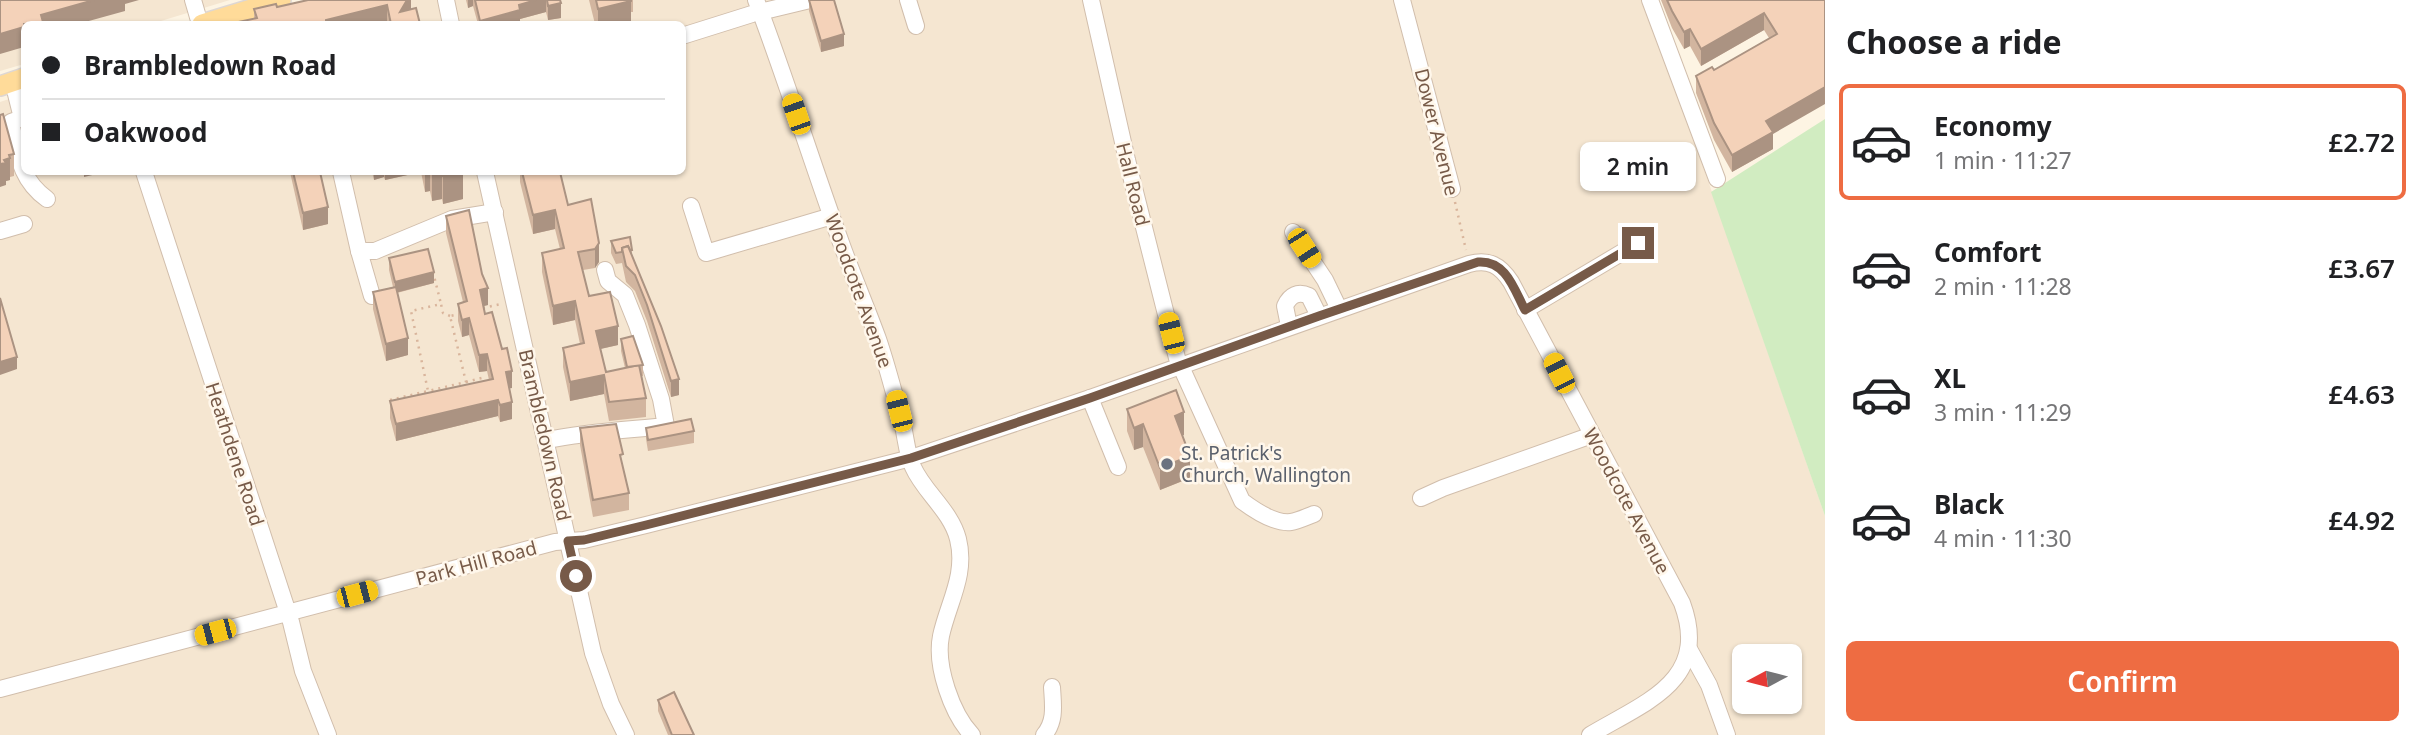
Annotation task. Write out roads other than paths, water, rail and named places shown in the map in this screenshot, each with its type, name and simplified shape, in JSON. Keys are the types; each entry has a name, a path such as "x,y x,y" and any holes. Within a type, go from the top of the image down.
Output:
{"main road":[{"path":"207,21 239,6 281,0"}],"street":[{"path":"193,0 200,21"},
{"path":"446,0 450,21"},
{"path":"686,34 758,7 810,0"},
{"path":"908,0 916,26"},
{"name":"Hall Road","path":"1091,0 1127,160 1180,367 1242,501 1262,514 1285,522 1293,522 1314,514"},
{"name":"Dower Avenue","path":"1402,0 1452,189"},
{"path":"1650,0 1717,179"},
{"name":"Woodcote Avenue","path":"758,7 878,339 913,467 957,536 961,557 960,570 941,635 941,657 951,700 972,735"},
{"path":"13,82 21,114"},
{"path":"21,118 11,121 21,166"},
{"path":"26,175 30,183 47,199"},
{"name":"Heathdene Road","path":"145,175 287,613 303,671 328,735"},
{"path":"342,175 372,296"},
{"name":"Brambledown Road","path":"486,175 593,653 611,704 626,735"},
{"path":"691,206 706,253 832,216"},
{"path":"359,251 374,251 452,219 495,212"},
{"path":"0,231 24,225"},
{"path":"1293,232 1325,280 1339,309"},
{"path":"1525,310 1638,243"},
{"name":"Woodcote Avenue","path":"1469,264 1484,262 1501,268 1682,603 1690,631 1689,649"},
{"name":"Park Hill Road","path":"0,689 555,542 584,540 911,458 1180,367 1469,264"},
{"path":"547,440 581,433 608,433 666,426 662,399 629,305 625,295 608,281 605,270"},
{"path":"1289,326 1285,306 1292,296 1298,293 1309,296 1319,316"},
{"path":"1090,398 1118,467"},
{"path":"1421,498 1592,435"},
{"path":"1590,735 1665,688 1681,671 1689,649"},
{"path":"1689,649 1709,685 1727,735"},
{"path":"1044,735 1054,715 1052,687"}],"place":[{"name":"St. Patrick's Church, Wallington","path":"1167,464"}]}
